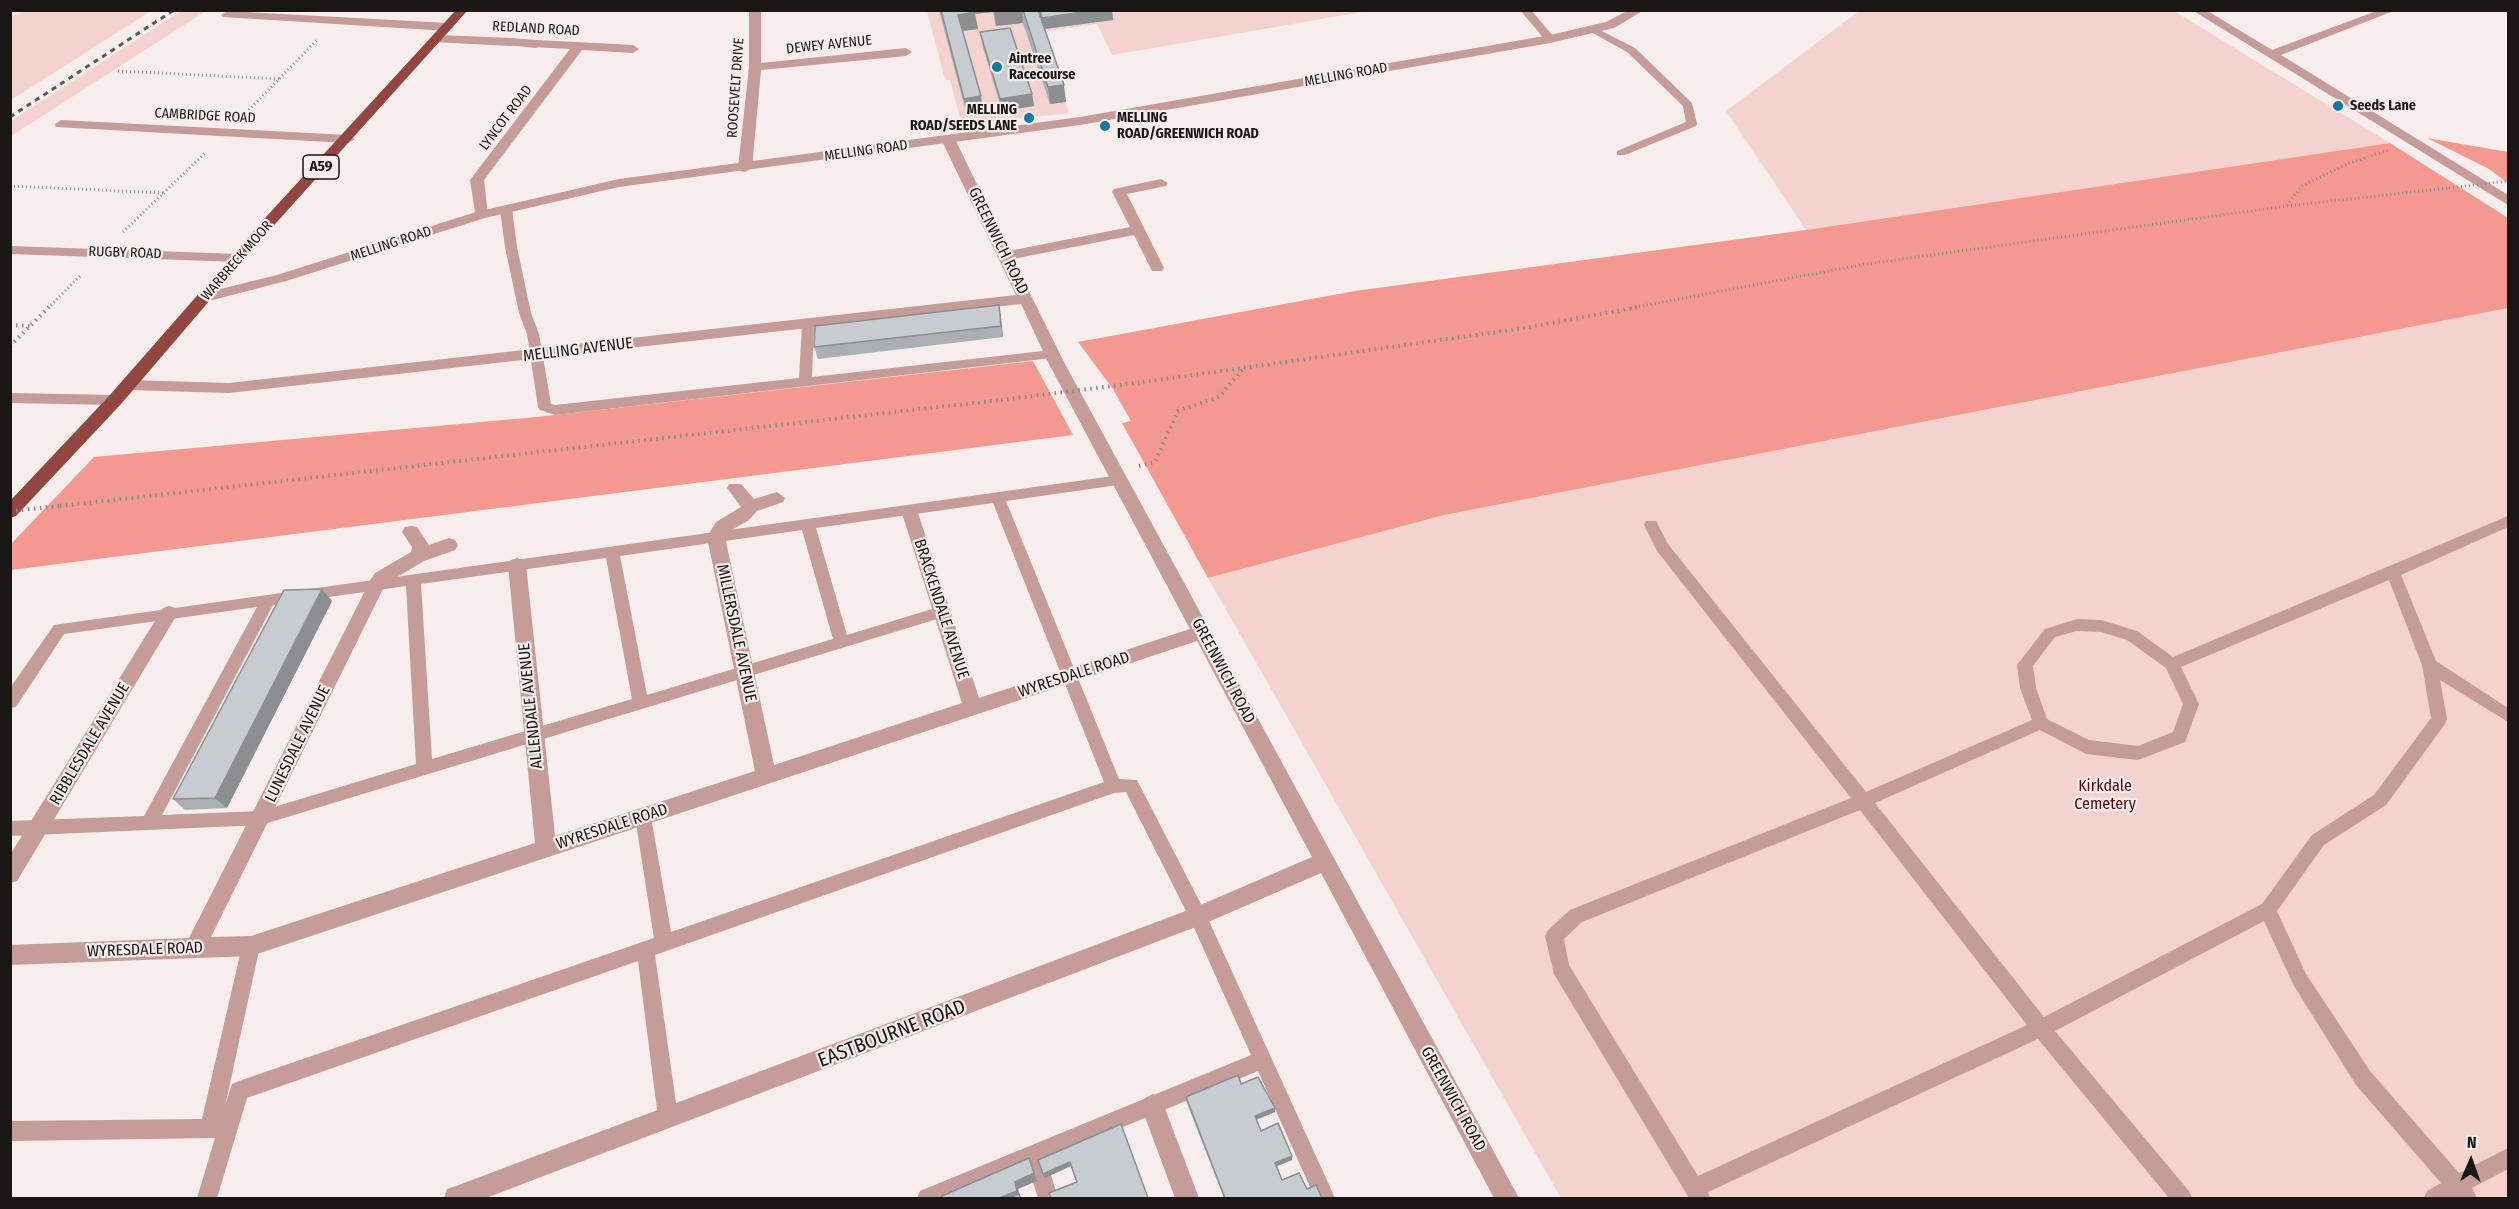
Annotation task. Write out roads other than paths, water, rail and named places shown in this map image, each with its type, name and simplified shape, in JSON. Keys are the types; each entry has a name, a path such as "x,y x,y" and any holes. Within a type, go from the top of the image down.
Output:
{"highway":[{"name":"WARBRECK MOOR","path":"10,511 115,399 463,10"}],"street":[{"name":"ROOSEVELT DRIVE","path":"745,168 755,67 755,10"},
{"name":"MELLING ROAD","path":"205,297 281,278 481,215 619,183 745,168 1080,121 1550,39 1594,30 1624,19 1639,10"},
{"path":"2197,10 2414,141 2508,201"},
{"path":"2271,55 2391,10"},
{"path":"227,15 448,27"},
{"name":"REDLAND ROAD","path":"438,39 633,49"},
{"name":"LYNCOT ROAD","path":"481,215 477,180 579,46"},
{"name":"DEWEY AVENUE","path":"755,67 906,52"},
{"name":"CAMBRIDGE ROAD","path":"61,124 348,139"},
{"name":"GREENWICH ROAD","path":"948,139 1052,354 1507,1198"},
{"path":"1157,268 1119,192 1161,183"},
{"path":"1005,256 1138,230"},
{"name":"RUGBY ROAD","path":"10,250 239,258"},
{"name":"MELLING AVENUE","path":"128,384 230,388 1027,299"},
{"path":"10,398 115,399"},
{"path":"735,488 751,507"},
{"path":"716,537 722,527 743,516 751,507 777,498"},
{"name":"BRACKENDALE AVENUE","path":"909,510 973,708"},
{"path":"411,532 421,547 417,556"},
{"name":"MILLERSDALE AVENUE","path":"716,537 766,776"},
{"name":"LUNESDALE AVENUE","path":"195,948 377,584 381,578 417,556 449,545"},
{"name":"ALLENDALE AVENUE","path":"517,565 546,848"},
{"name":"RIBBLESDALE AVENUE","path":"10,874 170,613"},
{"name":"WYRESDALE ROAD","path":"10,955 251,946 1202,633"},
{"name":"EASTBOURNE ROAD","path":"456,1198 1198,916 1324,862"},
{"path":"1153,1106 1187,1198"}],"lane":[{"path":"1525,10 1550,39"},
{"path":"1594,30 1631,50 1688,105 1692,124 1621,153"},
{"path":"506,209 511,247 536,355 545,407 555,410 1052,354"},
{"path":"805,381 808,324"},
{"path":"10,702 59,629 998,498 1118,476"},
{"path":"998,498 1072,676 1114,786"},
{"path":"2172,664 2393,572 2508,521"},
{"path":"808,525 842,643"},
{"path":"1651,525 1662,547 2041,1028 2182,1198"},
{"path":"612,552 641,703"},
{"path":"2041,723 1863,801 1576,916 1554,936 1560,968 1697,1193 2041,1028 2268,910 2318,840 2380,800 2439,719 2430,665 2393,572"},
{"path":"413,579 424,768"},
{"path":"149,822 269,599"},
{"path":"10,829 261,818 942,612"},
{"path":"2077,625 2101,626 2132,635 2172,664 2191,704 2179,737 2138,753 2086,747 2041,723 2028,687 2025,665 2050,633 2077,625"},
{"path":"2430,665 2508,716"},
{"path":"220,1127 239,1091 1114,786 1131,785 1198,916 1324,1198"},
{"path":"643,817 664,943"},
{"path":"2268,910 2300,980 2363,1078 2461,1193"},
{"path":"207,1198 251,946"},
{"path":"645,949 668,1117"},
{"path":"927,1198 1263,1059"},
{"path":"10,1131 220,1127"},
{"path":"1034,1154 1047,1198"},
{"path":"2434,1198 2461,1193 2508,1158"}],"railway":[{"path":"10,117 174,10"}],"place":[{"name":"Aintree Racecourse","path":"997,67"},
{"name":"Seeds Lane","path":"2338,106"},
{"name":"MELLING ROAD/SEEDS LANE","path":"1029,118"},
{"name":"MELLING ROAD/GREENWICH ROAD","path":"1105,126"}],"park label":[{"name":"Kirkdale Cemetery","path":"2105,796"}]}
